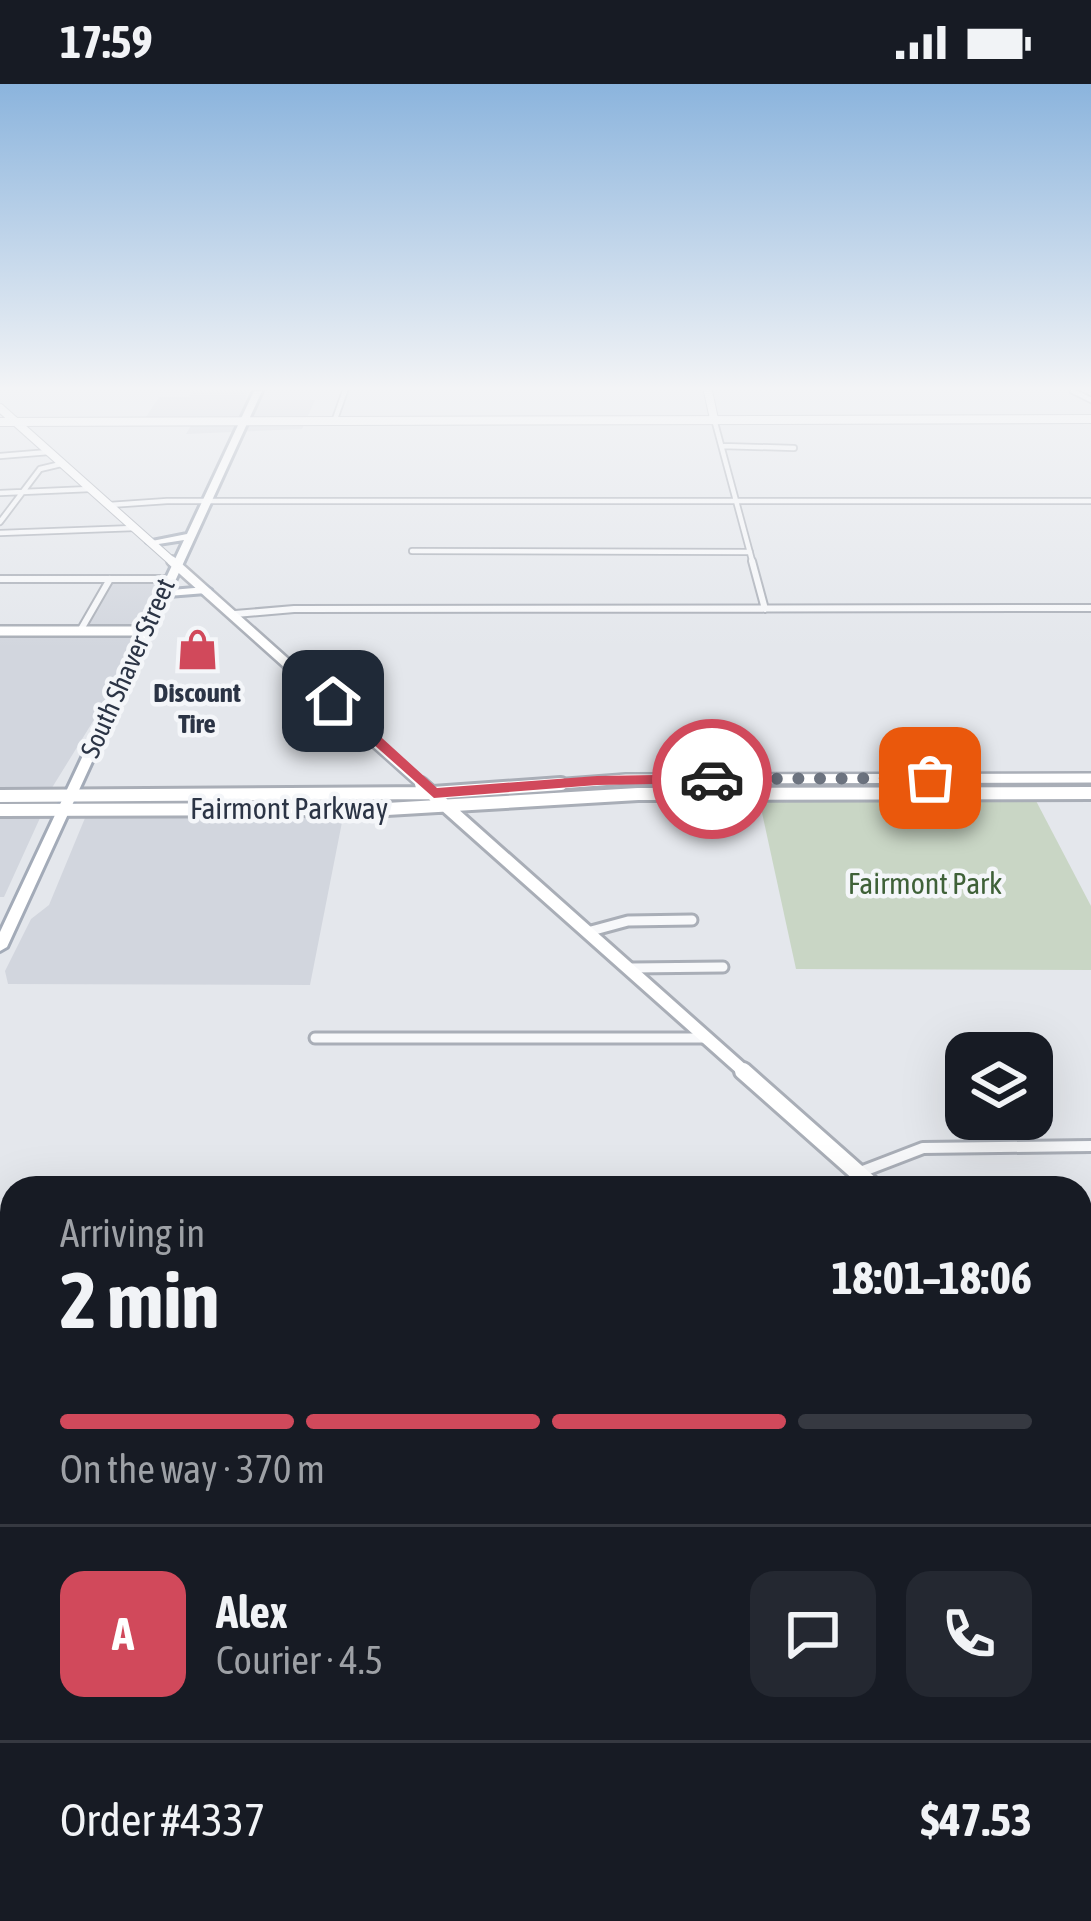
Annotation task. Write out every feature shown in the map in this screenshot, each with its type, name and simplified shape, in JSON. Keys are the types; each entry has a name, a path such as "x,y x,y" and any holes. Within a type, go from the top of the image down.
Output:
{"main road":[{"path":"76,477 861,1176"},
{"name":"South Shaver Street","path":"0,947 217,477"},
{"path":"152,542 188,537"},
{"path":"161,594 206,590"},
{"path":"0,631 146,631"},
{"path":"880,778 886,793"},
{"path":"1042,778 1050,793"},
{"name":"Fairmont Parkway","path":"66,803 434,793 597,780 1091,778"},
{"path":"585,797 585,788 597,780"},
{"name":"Fairmont Parkway","path":"66,803 285,810 585,797 1091,793"},
{"path":"285,810 288,794"},
{"path":"0,796 66,803"},
{"path":"0,810 66,803"}],"street":[{"path":"0,522 34,477"},
{"path":"730,477 765,608"},
{"path":"0,493 90,489"},
{"path":"109,506 206,501 1091,501"},
{"path":"0,533 135,529"},
{"path":"412,551 750,552"},
{"path":"80,631 110,578"},
{"path":"0,579 169,578"},
{"path":"235,614 294,609 1091,608"},
{"path":"591,931 628,921 692,920"},
{"path":"632,968 723,968"},
{"path":"315,1038 706,1039"},
{"path":"858,1173 923,1148 1091,1146"}],"shaded area":[{"path":"113,580 158,580 138,629 84,629"},
{"path":"0,632 138,632 100,710 50,791 0,793"},
{"path":"0,816 40,818 4,897 0,897"},
{"path":"343,817 310,985 8,984 5,971 31,919 49,905 85,818"}],"green space":[{"name":"Fairmont Park","path":"1034,797 1091,906 1091,970 796,969 759,799"}],"way so far":[{"path":"712,779 930,778"}],"place":[{"name":"Discount Tire","path":"197,649"}],"route":[{"path":"333,701 434,793 597,780 712,779"}]}
